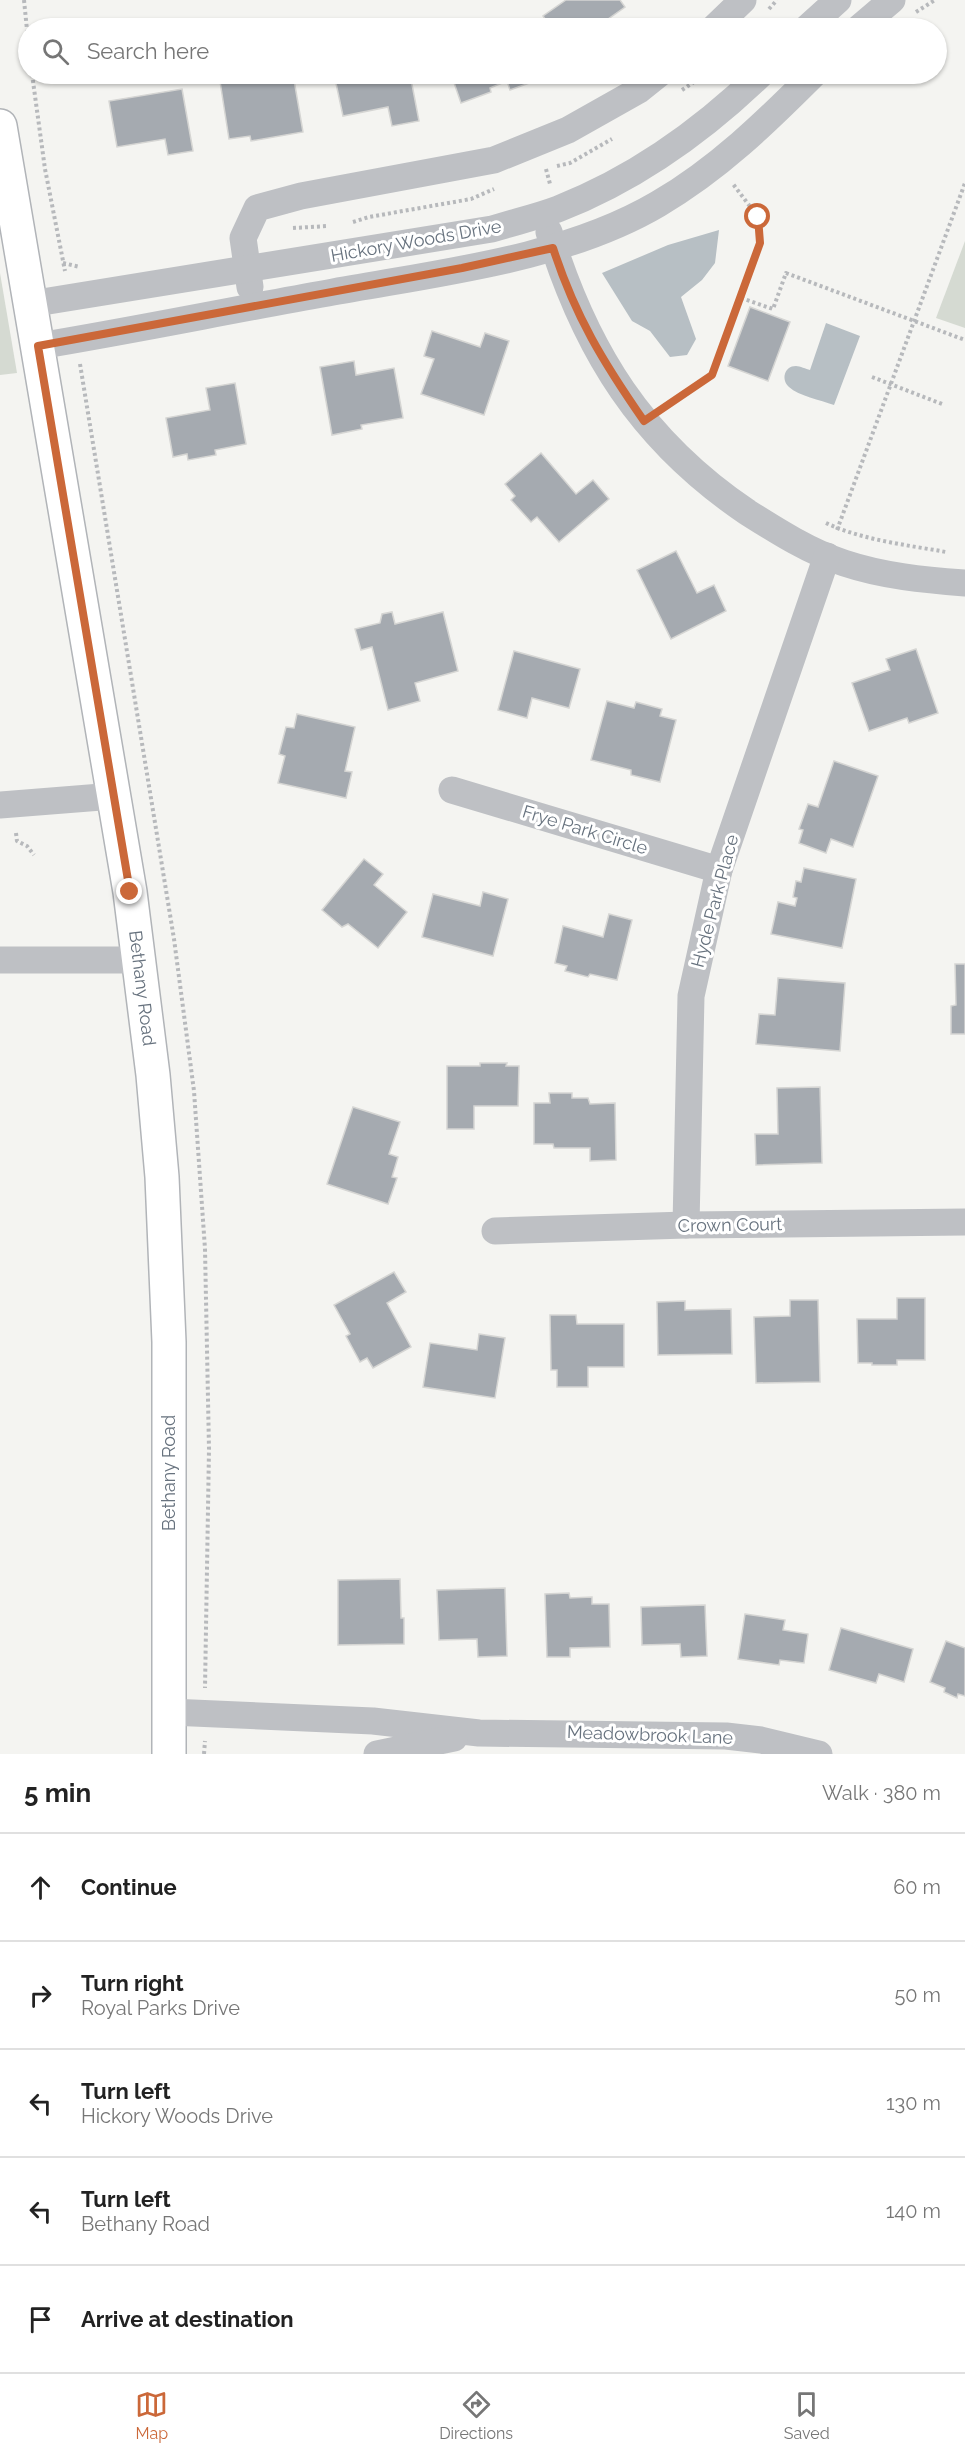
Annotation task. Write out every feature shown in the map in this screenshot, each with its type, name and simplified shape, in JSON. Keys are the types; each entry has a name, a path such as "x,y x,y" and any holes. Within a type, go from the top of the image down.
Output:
{"main road":[{"name":"Bethany Road","path":"0,126 114,796 153,1075 162,1177 168,1315 169,1754"}],"street":[{"path":"724,18 743,0"},
{"path":"818,18 838,0"},
{"path":"870,18 892,0"},
{"path":"252,306 243,238 257,207 301,196 494,160 568,130 646,84"},
{"name":"Hickory Woods Drive","path":"30,304 492,229 543,214 608,187 644,167 694,132 749,84"},
{"name":"Hickory Woods Drive","path":"38,346 462,268 553,248 602,231 657,204 709,170 757,131 804,84"},
{"path":"543,214 553,248 579,316 608,370 644,421 671,451 718,492 769,526 827,556 883,574 965,583"},
{"name":"Hyde Park Place","path":"686,1225 691,996 719,870 827,556"},
{"name":"Frye Park Circle","path":"452,790 719,870"},
{"path":"0,805 114,796"},
{"path":"0,960 138,960"},
{"name":"Crown Court","path":"495,1231 686,1225 965,1222"},
{"name":"Meadowbrook Lane","path":"170,1712 373,1721 478,1733 726,1736 761,1740 819,1754"},
{"name":"Meadowbrook Lane","path":"377,1754 478,1733"}],"path":[{"path":"24,0 26,18"},
{"path":"33,84 45,169 63,263"},
{"path":"644,421 712,375 741,298 760,243 758,217 732,183"},
{"path":"827,556 965,183"},
{"path":"741,298 773,309 786,273 965,340"},
{"path":"872,377 942,404"},
{"path":"818,520 837,529 955,554"},
{"path":"16,833 17,842 27,846 34,855"}],"shaded area":[{"path":"719,230 715,263 702,280 681,297 696,339 687,355 670,357 650,331 632,321 602,273 668,245"},
{"path":"965,241 965,328 936,318"},
{"path":"0,273 17,373 0,375"},
{"path":"826,323 860,336 834,405 793,390 785,381 785,374 789,368 798,366 810,370"}],"building":[{"path":"566,0 620,0 625,7 610,18 544,18 543,16"},
{"path":"220,84 295,84 303,132 251,141 250,136 229,139"},
{"path":"336,84 412,84 419,121 392,126 388,107 343,116"},
{"path":"454,84 500,84 490,88 491,92 461,103"},
{"path":"508,84 526,84 510,90"},
{"path":"182,89 193,151 168,155 165,139 117,147 109,101"},
{"path":"750,307 790,322 768,381 728,366"},
{"path":"432,331 480,347 485,333 509,341 484,415 421,394 434,359 424,356"},
{"path":"354,361 356,375 394,368 403,418 361,425 362,429 332,435 320,367"},
{"path":"235,383 246,444 215,450 216,455 188,460 187,454 173,457 166,418 210,410 206,388"},
{"path":"541,453 576,494 593,480 609,499 559,542 537,517 531,522 511,500 515,496 505,484"},
{"path":"676,551 697,593 714,585 726,611 671,639 637,570"},
{"path":"392,612 395,624 443,612 458,671 415,683 420,701 388,710 372,647 361,650 355,629 380,623 382,614"},
{"path":"916,649 938,713 909,723 907,718 869,731 852,683 890,670 886,659"},
{"path":"514,651 580,669 569,708 532,698 527,718 498,710"},
{"path":"607,701 634,708 636,702 662,709 660,716 676,720 660,782 631,775 631,770 591,760"},
{"path":"297,714 355,727 345,771 352,772 346,798 278,783 285,756 279,754 286,727 294,728"},
{"path":"834,761 878,776 853,847 831,839 826,853 799,843 803,830 799,829 808,804 818,807"},
{"path":"364,859 383,874 374,885 407,912 378,948 348,924 342,927 322,910"},
{"path":"804,868 856,879 842,948 771,934 778,902 795,906 797,898 793,897 796,881 801,882"},
{"path":"483,892 508,899 493,956 422,937 433,894 480,906"},
{"path":"609,914 632,920 617,980 590,974 588,977 565,971 567,966 555,963 563,926 603,937"},
{"path":"955,964 965,964 965,1034 951,1034 951,1006 956,1005"},
{"path":"778,978 845,983 840,1051 756,1044 759,1014 775,1015"},
{"path":"480,1063 507,1063 506,1066 519,1066 518,1106 474,1106 474,1129 447,1129 447,1066 480,1066"},
{"path":"820,1087 822,1163 756,1165 755,1134 778,1134 777,1088"},
{"path":"549,1093 572,1093 572,1098 588,1098 590,1104 615,1103 616,1160 590,1161 590,1148 554,1148 553,1144 534,1144 534,1103 550,1103"},
{"path":"353,1107 400,1122 389,1154 398,1157 392,1177 397,1178 388,1204 327,1184"},
{"path":"394,1272 406,1292 387,1303 411,1347 373,1368 367,1358 360,1362 346,1336 350,1334 334,1305"},
{"path":"897,1298 925,1298 925,1360 897,1360 897,1365 858,1363 857,1319 897,1319"},
{"path":"790,1300 818,1300 820,1382 756,1383 754,1317 790,1316"},
{"path":"685,1301 685,1310 731,1309 732,1354 658,1355 657,1302"},
{"path":"550,1315 576,1315 577,1324 624,1324 624,1367 588,1367 588,1387 557,1387 557,1370 551,1370"},
{"path":"479,1334 505,1338 495,1398 423,1387 430,1343 477,1350"},
{"path":"400,1579 404,1644 338,1645 338,1580"},
{"path":"505,1588 507,1656 478,1657 477,1639 439,1640 437,1590"},
{"path":"569,1593 570,1598 592,1597 592,1604 609,1604 610,1647 570,1648 570,1657 547,1657 545,1594"},
{"path":"705,1605 707,1656 681,1657 680,1644 642,1645 641,1607"},
{"path":"745,1614 785,1620 783,1630 808,1634 804,1663 780,1660 779,1665 738,1659"},
{"path":"841,1628 913,1649 904,1682 879,1674 876,1683 829,1670"},
{"path":"946,1641 965,1648 965,1696 958,1694 957,1698 944,1692 945,1688 930,1682"}],"route":[{"path":"130,892 38,346 462,268 553,248 579,316 608,370 644,421 712,375 760,243 758,217"}]}
